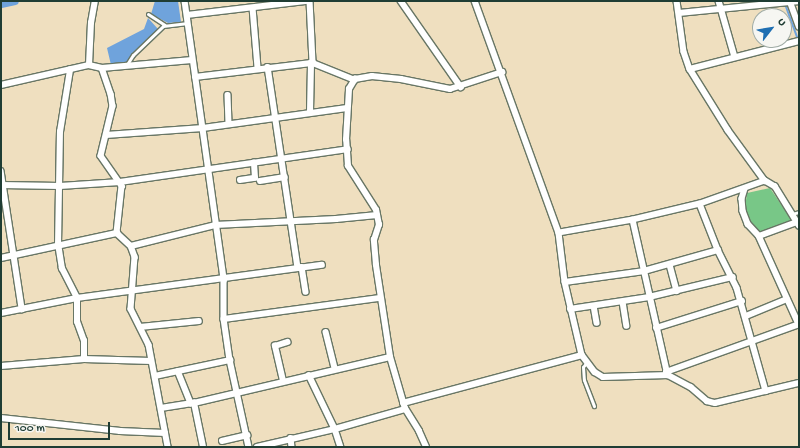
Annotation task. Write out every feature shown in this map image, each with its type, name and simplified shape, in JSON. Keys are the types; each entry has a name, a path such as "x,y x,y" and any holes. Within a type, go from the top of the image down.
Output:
{"street":[{"path":"89,65 91,23 95,1"},
{"path":"185,1 192,60 209,170 215,225 224,280 224,319 230,360 249,447"},
{"path":"187,15 307,1"},
{"path":"310,1 312,63 310,112"},
{"path":"401,1 461,87"},
{"path":"475,1 502,72 559,233 570,309 582,355 595,372 603,377 667,373 799,324 759,236 748,224 743,211 742,199 745,189"},
{"path":"678,1 684,52 690,69 728,130 765,181 775,187 798,224 759,236"},
{"path":"719,1 735,57"},
{"path":"679,13 799,1"},
{"path":"791,2 799,26"},
{"path":"253,8 258,68"},
{"path":"690,69 799,40"},
{"path":"1,85 89,65 102,68 192,60"},
{"path":"195,77 258,68 312,63 355,80 372,76 401,79 445,89 461,87 502,72"},
{"path":"268,67 292,220 306,292"},
{"path":"102,68 111,94 113,106 102,156 120,182 123,191 117,233"},
{"path":"70,70 60,132 58,245 62,269 77,298 76,322 84,341 84,359"},
{"path":"355,80 349,89 347,108 347,150 349,169 368,195 377,214 378,229 374,240 380,298 390,357 405,409 419,431 426,447"},
{"path":"228,95 229,124"},
{"path":"106,136 203,128 347,108"},
{"path":"3,185 60,186 120,182 347,150"},
{"path":"240,180 254,178 254,163"},
{"path":"1,171 22,309"},
{"path":"260,181 285,177"},
{"path":"559,233 633,220 700,204 765,181"},
{"path":"700,204 718,250 733,277 742,301 766,391"},
{"path":"131,246 215,225 336,219 377,214"},
{"path":"633,220 649,298 667,373 691,387 707,401 715,403 799,383"},
{"path":"1,258 117,233"},
{"path":"117,233 131,246 136,267 131,309 149,345 168,447"},
{"path":"565,282 644,271 670,265 718,250"},
{"path":"1,313 77,298 224,280 300,267 322,265"},
{"path":"670,265 677,291"},
{"path":"570,309 649,298 733,277"},
{"path":"224,319 380,298"},
{"path":"746,316 787,299"},
{"path":"656,328 742,301"},
{"path":"623,302 627,326"},
{"path":"594,306 597,323"},
{"path":"140,327 199,321"},
{"path":"326,332 335,369"},
{"path":"283,381 275,346 287,342"},
{"path":"403,403 582,355"},
{"path":"161,408 192,404 283,381 390,357"},
{"path":"1,366 84,359 151,361"},
{"path":"155,376 230,360"},
{"path":"178,371 192,404 203,447"},
{"path":"309,376 335,429 341,447"},
{"path":"257,447 335,429 405,409"},
{"path":"1,418 120,431 165,433"},
{"path":"222,441 247,436"},
{"path":"291,438 292,447"}],"lane":[{"path":"148,14 165,25"},
{"path":"126,66 133,54 165,25 188,23"},
{"path":"792,214 799,212"},
{"path":"587,362 583,368 584,380 594,406"}],"green space":[{"path":"770,188 795,225 758,240 744,215 747,193"}],"water":[{"path":"155,1 178,1 181,22 168,23 151,14"},
{"path":"148,18 158,29 131,56 127,64 111,65 107,48 144,29"}],"waterway":[{"path":"1,4 15,1"},
{"path":"785,4 798,40"}]}
